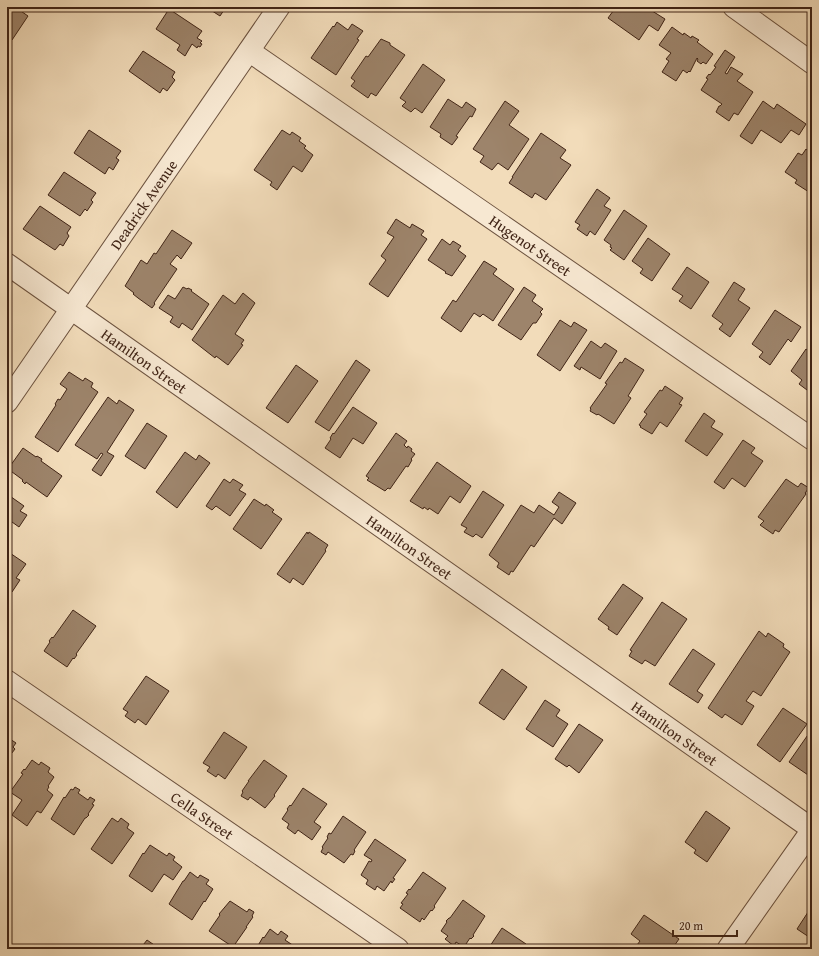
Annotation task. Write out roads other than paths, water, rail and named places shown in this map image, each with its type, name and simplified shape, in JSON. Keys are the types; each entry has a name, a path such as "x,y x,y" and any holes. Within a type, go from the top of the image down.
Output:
{"street":[{"name":"Deadrick Avenue","path":"7,402 279,7"},
{"path":"734,7 812,63"},
{"name":"Hugenot Street","path":"249,51 812,439"},
{"name":"Hamilton Street","path":"7,264 812,830"},
{"name":"Cella Street","path":"7,681 398,949"},
{"path":"728,949 812,830"}]}
